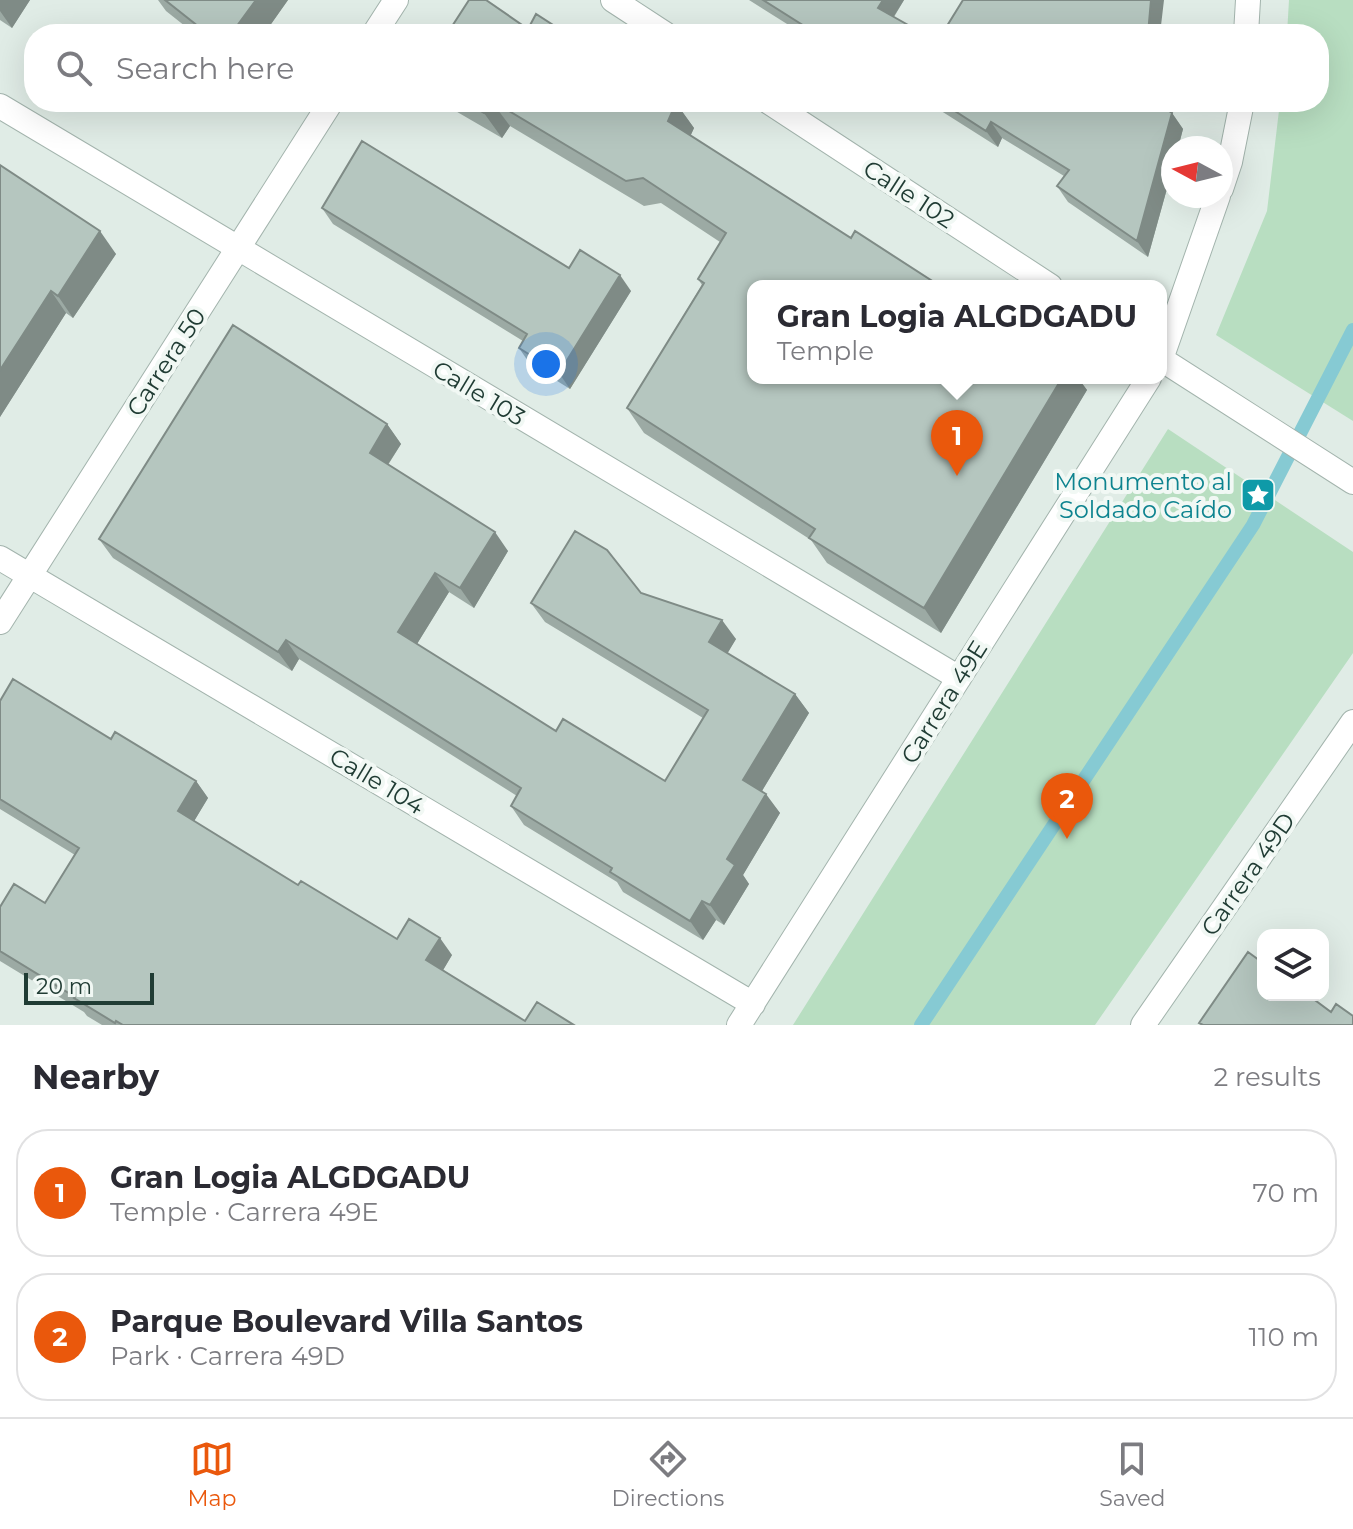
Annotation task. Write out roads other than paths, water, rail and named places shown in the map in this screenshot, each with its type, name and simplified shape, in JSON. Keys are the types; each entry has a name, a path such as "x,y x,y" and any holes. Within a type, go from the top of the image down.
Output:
{"street":[{"path":"380,24 396,0"},
{"path":"613,0 650,24"},
{"path":"1247,24 1248,0"},
{"name":"Calle 103","path":"0,106 959,678"},
{"name":"Carrera 50","path":"0,622 325,112"},
{"name":"Calle 102","path":"784,112 1041,280"},
{"path":"1233,147 1240,112"},
{"path":"1167,342 1214,208"},
{"path":"1167,363 1353,482"},
{"name":"Carrera 49E","path":"739,1025 1145,384"},
{"name":"Calle 104","path":"0,558 753,1004"},
{"name":"Carrera 49D","path":"1143,1025 1353,722"}],"waterway":[{"path":"921,1025 1253,525 1353,330"}],"place":[{"name":"Gran Logia ALGDGADU","path":"957,476"},
{"name":"Monumento al Soldado Caído","path":"1258,495"},
{"name":"Parque Boulevard Villa Santos","path":"1067,839"}]}
